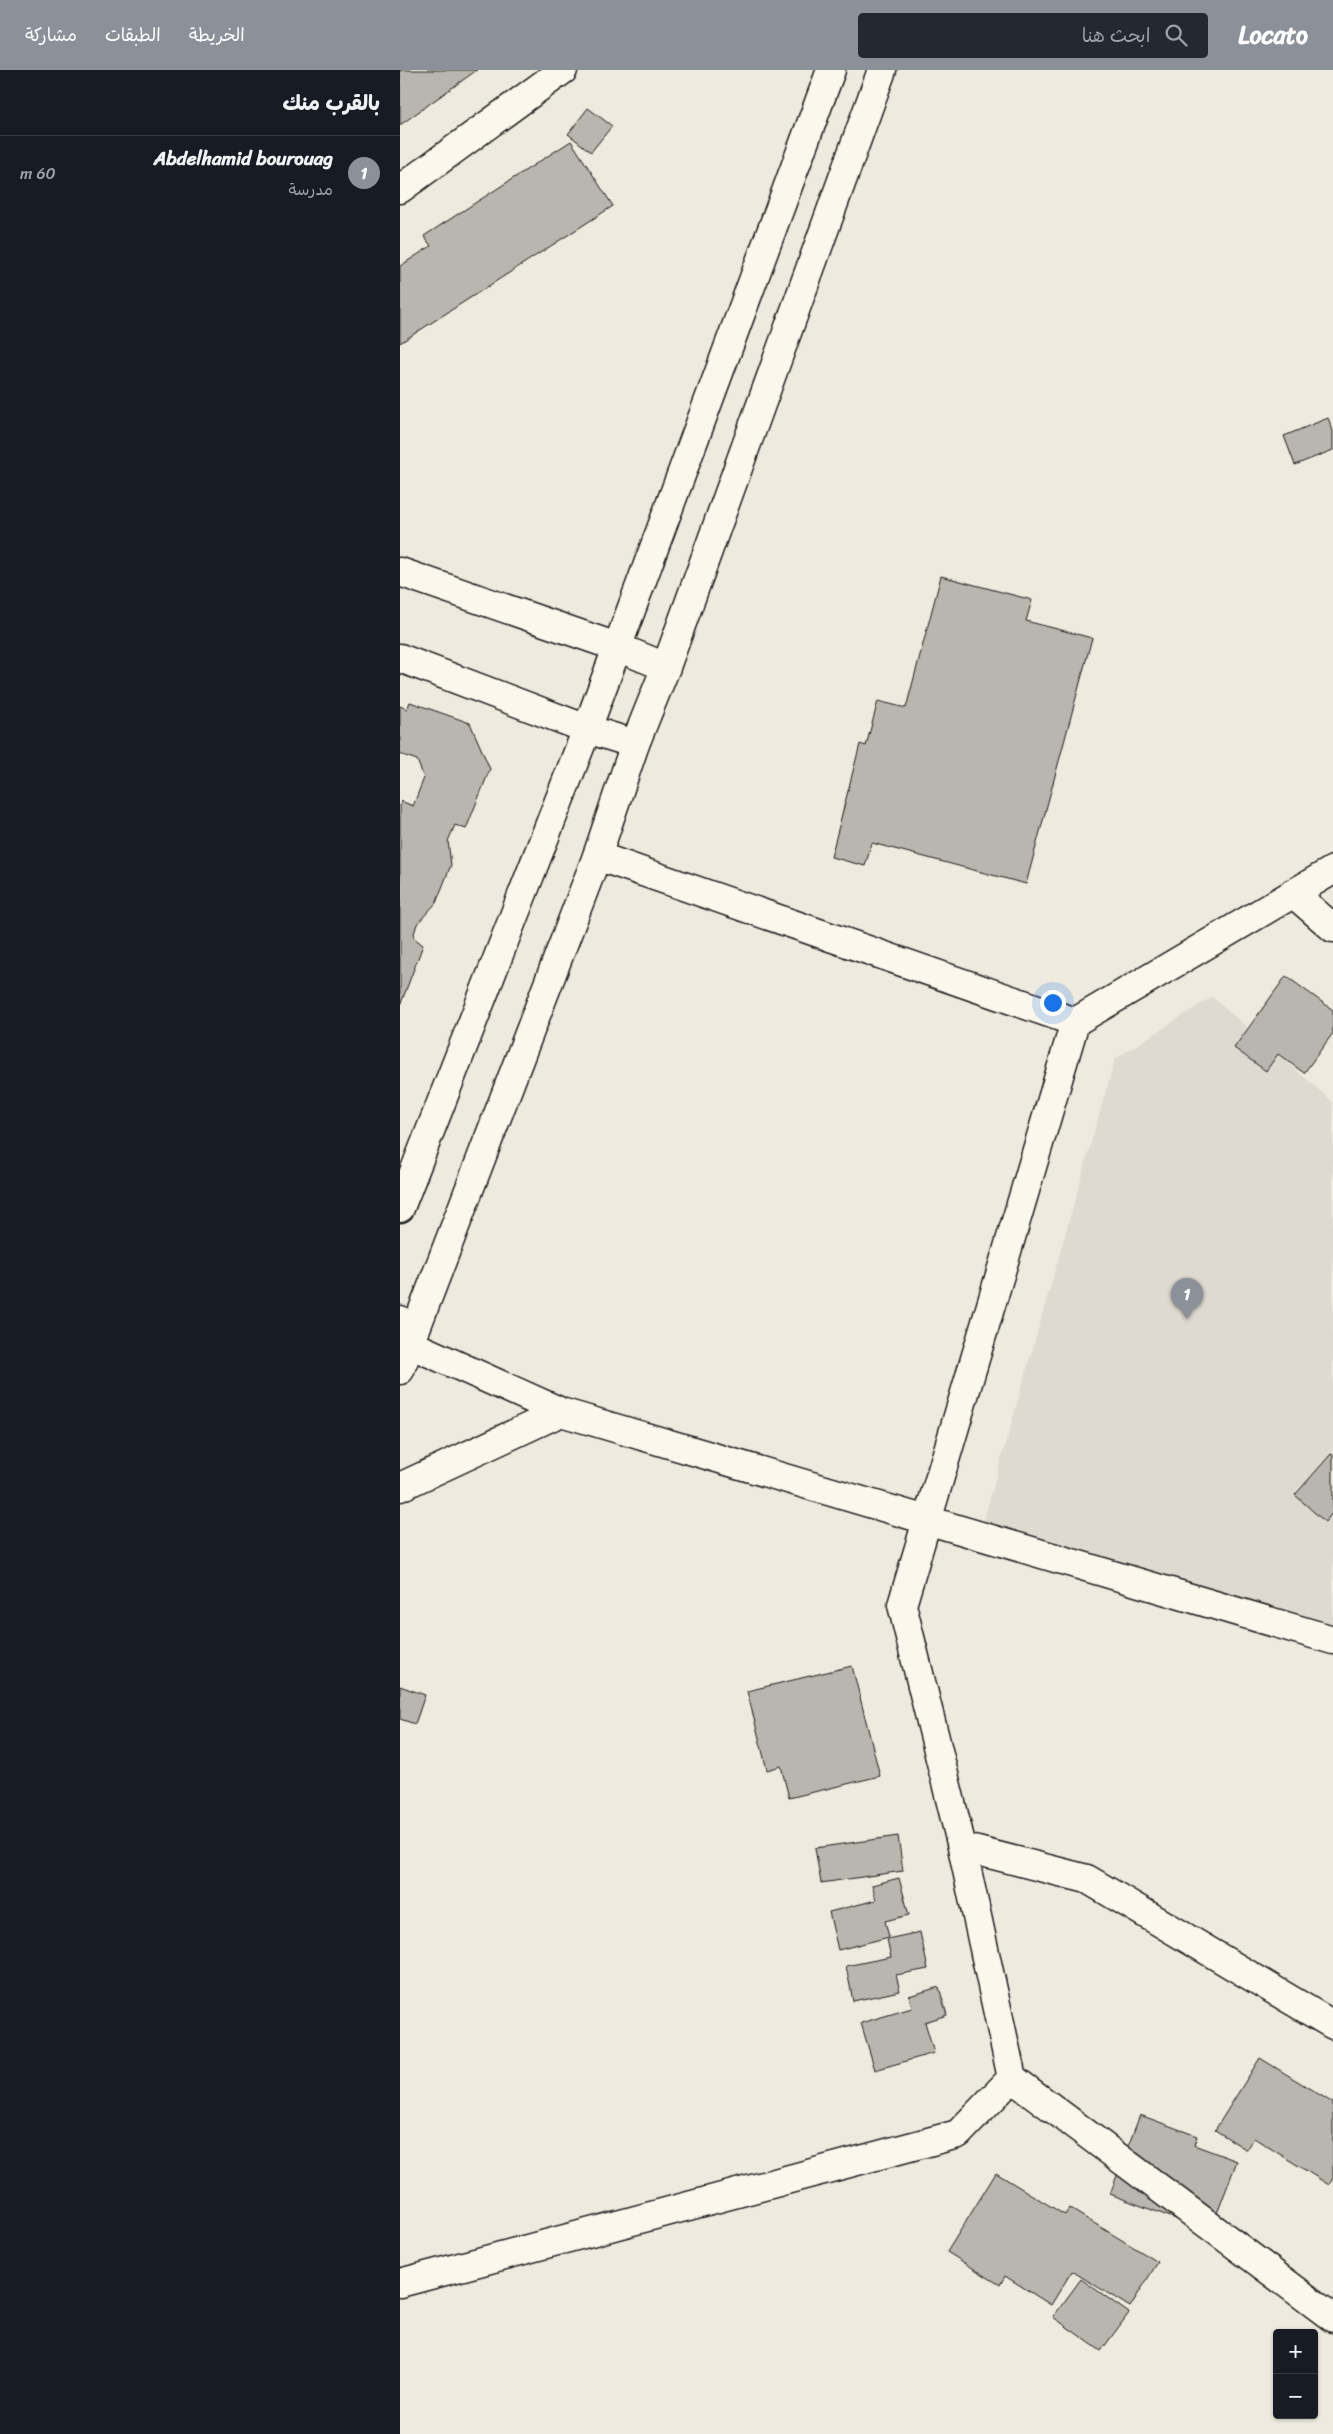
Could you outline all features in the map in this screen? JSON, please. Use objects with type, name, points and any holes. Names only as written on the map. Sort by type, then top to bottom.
[{"type":"street","points":[[400,189],[563,70]]},
{"type":"street","points":[[400,1208],[587,729],[831,70]]},
{"type":"street","points":[[400,1370],[405,1332],[597,856],[635,744],[666,667],[882,70]]},
{"type":"street","points":[[400,572],[617,647],[666,667]]},
{"type":"street","points":[[400,658],[587,729],[635,744]]},
{"type":"street","points":[[597,856],[1075,1022]]},
{"type":"street","points":[[1333,870],[1075,1022],[902,1605],[962,1848],[1012,2078],[1333,2318]]},
{"type":"street","points":[[1293,893],[1333,928]]},
{"type":"street","points":[[405,1332],[561,1412],[1333,1640]]},
{"type":"street","points":[[400,1488],[561,1412]]},
{"type":"street","points":[[962,1848],[1088,1879],[1333,2024]]},
{"type":"street","points":[[400,2283],[958,2134],[1012,2078]]},
{"type":"shaded area","points":[[1212,997],[1333,1102],[1333,1640],[979,1537],[1115,1059]]},
{"type":"building","points":[[400,70],[477,70],[400,125]]},
{"type":"building","points":[[588,108],[612,126],[591,152],[568,134]]},
{"type":"building","points":[[571,141],[613,206],[400,343],[400,266],[431,246],[424,236]]},
{"type":"building","points":[[1328,418],[1333,431],[1333,450],[1295,465],[1284,436]]},
{"type":"building","points":[[941,576],[1032,600],[1026,621],[1092,638],[1026,884],[872,843],[865,866],[831,857],[860,744],[866,746],[878,701],[906,708]]},
{"type":"building","points":[[410,702],[470,723],[490,769],[466,829],[455,825],[448,841],[451,865],[436,903],[417,924],[413,937],[423,945],[400,1006],[400,805],[401,801],[413,806],[424,778],[417,760],[400,754],[400,706],[407,709]]},
{"type":"building","points":[[1286,976],[1333,1010],[1333,1033],[1304,1073],[1278,1054],[1266,1071],[1234,1048]]},
{"type":"building","points":[[1331,1454],[1333,1455],[1333,1512],[1325,1522],[1295,1495]]},
{"type":"building","points":[[852,1666],[880,1776],[789,1798],[781,1766],[767,1770],[747,1691]]},
{"type":"building","points":[[400,1686],[425,1695],[415,1724],[400,1719]]},
{"type":"building","points":[[898,1836],[903,1871],[821,1883],[815,1848]]},
{"type":"building","points":[[899,1878],[909,1915],[885,1921],[889,1937],[838,1950],[829,1912],[876,1900],[872,1885]]},
{"type":"building","points":[[920,1932],[928,1969],[896,1975],[900,1991],[853,2001],[846,1966],[891,1957],[887,1939]]},
{"type":"building","points":[[939,1987],[947,2015],[925,2022],[934,2053],[875,2070],[861,2023],[912,2008],[909,1996]]},
{"type":"building","points":[[1260,2058],[1333,2103],[1333,2178],[1329,2185],[1254,2138],[1247,2150],[1215,2130]]},
{"type":"building","points":[[1140,2115],[1197,2136],[1194,2145],[1237,2161],[1210,2232],[1110,2194]]},
{"type":"building","points":[[996,2173],[1065,2215],[1069,2208],[1158,2262],[1130,2307],[1072,2271],[1051,2305],[1005,2276],[1000,2285],[947,2252]]},
{"type":"building","points":[[1081,2279],[1129,2313],[1101,2351],[1053,2317]]},
{"type":"place","name":"Abdelhamid bourouag","points":[[1187,1319]]}]
